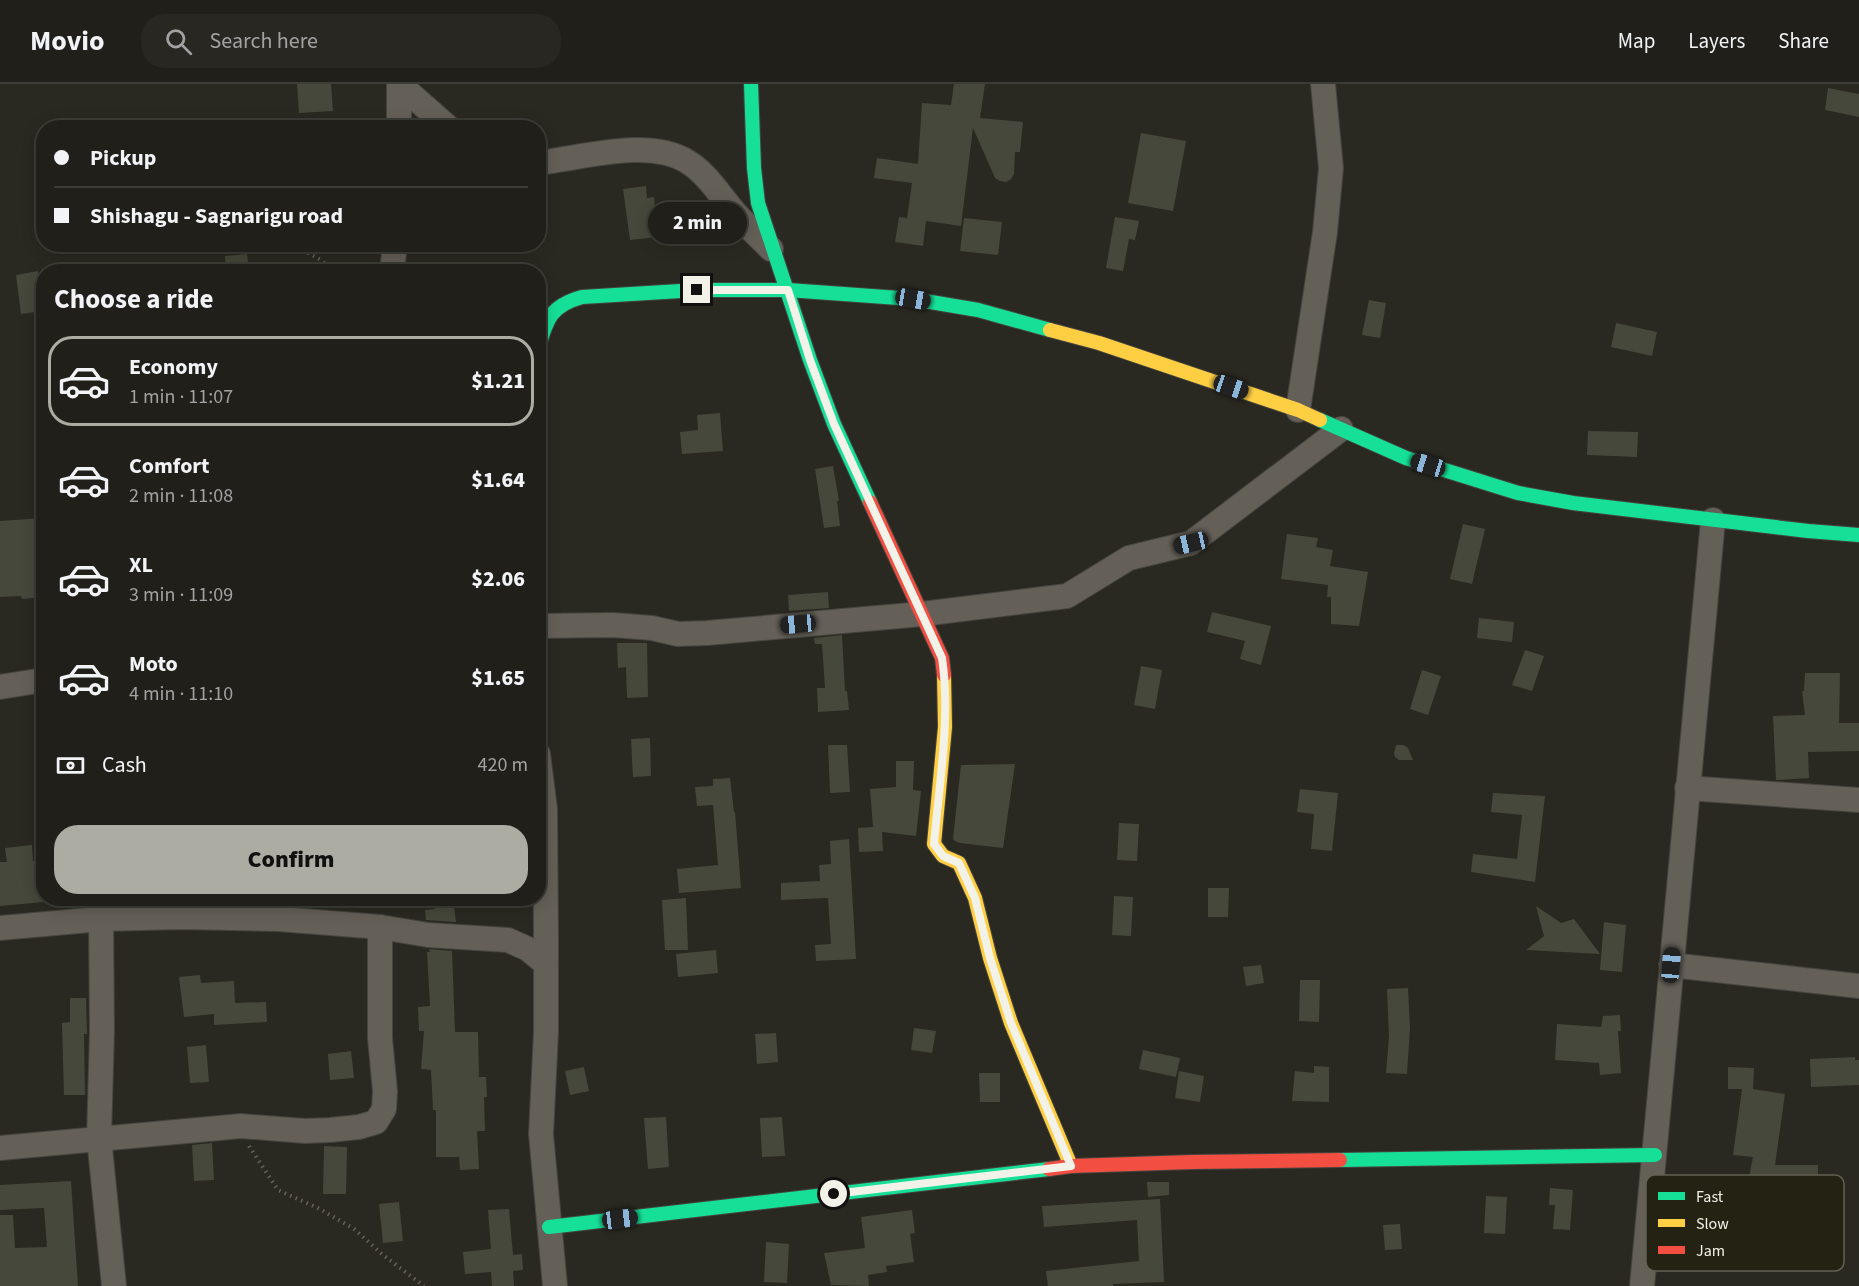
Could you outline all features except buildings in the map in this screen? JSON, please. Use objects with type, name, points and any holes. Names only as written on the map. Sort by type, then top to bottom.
[{"type":"street","points":[[399,84],[399,120]]},
{"type":"street","points":[[399,84],[440,120]]},
{"type":"street","points":[[751,84],[754,168],[758,203],[774,252],[834,424],[942,658],[945,677],[945,716],[934,844],[943,856],[959,863],[975,898],[1001,994],[1071,1166]]},
{"type":"street","points":[[1298,410],[1325,232],[1331,168],[1323,84]]},
{"type":"street","points":[[546,163],[605,152],[653,150],[667,152],[689,163],[705,176],[738,216],[774,252]]},
{"type":"street","points":[[546,320],[555,308],[566,301],[582,297],[639,293],[788,290],[913,299],[978,310],[1099,343],[1298,410],[1406,458],[1518,493],[1573,503],[1859,535]]},
{"type":"street","points":[[546,626],[613,625],[652,628],[678,634],[706,633],[922,614],[1067,596],[1129,558],[1191,543],[1341,429]]},
{"type":"street","points":[[1653,1175],[1713,520]]},
{"type":"street","points":[[0,687],[36,681]]},
{"type":"street","points":[[1687,788],[1859,800]]},
{"type":"street","points":[[545,906],[546,1032],[541,1134],[555,1286]]},
{"type":"street","points":[[0,928],[102,919],[183,917],[278,919],[380,927],[428,935],[508,940],[528,949],[546,964]]},
{"type":"street","points":[[102,919],[99,1138],[114,1286]]},
{"type":"street","points":[[0,1148],[241,1126],[305,1131],[359,1127],[376,1122],[384,1109],[385,1091],[380,1038],[380,927]]},
{"type":"street","points":[[1671,965],[1859,987]]},
{"type":"street","points":[[549,1227],[1071,1166],[1655,1155]]},
{"type":"street","points":[[1642,1286],[1646,1246]]},
{"type":"path","points":[[306,252],[325,264]]},
{"type":"path","points":[[241,1126],[250,1149],[278,1190],[320,1209],[354,1229],[383,1255],[424,1286]]},
{"type":"traffic: fast","points":[[751,84],[754,168],[758,203],[810,360],[834,424],[870,502]]},
{"type":"traffic: fast","points":[[546,324],[556,309],[582,297],[697,290],[788,290],[913,299],[978,310],[1050,330]]},
{"type":"traffic: fast","points":[[1320,420],[1406,458],[1518,493],[1573,503],[1859,535]]},
{"type":"traffic: fast","points":[[1340,1160],[1655,1155]]},
{"type":"traffic: fast","points":[[549,1227],[1049,1169]]},
{"type":"traffic: slow","points":[[1050,330],[1099,343],[1298,410],[1320,420]]},
{"type":"traffic: slow","points":[[944,675],[945,727],[934,844],[943,856],[959,863],[975,898],[990,958],[1011,1023],[1071,1166]]},
{"type":"traffic: jam","points":[[870,502],[942,658],[944,675]]},
{"type":"traffic: jam","points":[[1049,1169],[1071,1166],[1192,1162],[1340,1160]]},
{"type":"route","points":[[697,290],[788,290],[810,360],[834,424],[942,658],[945,677],[945,716],[934,844],[943,856],[959,863],[975,898],[990,958],[1011,1023],[1071,1166],[834,1194]]}]
